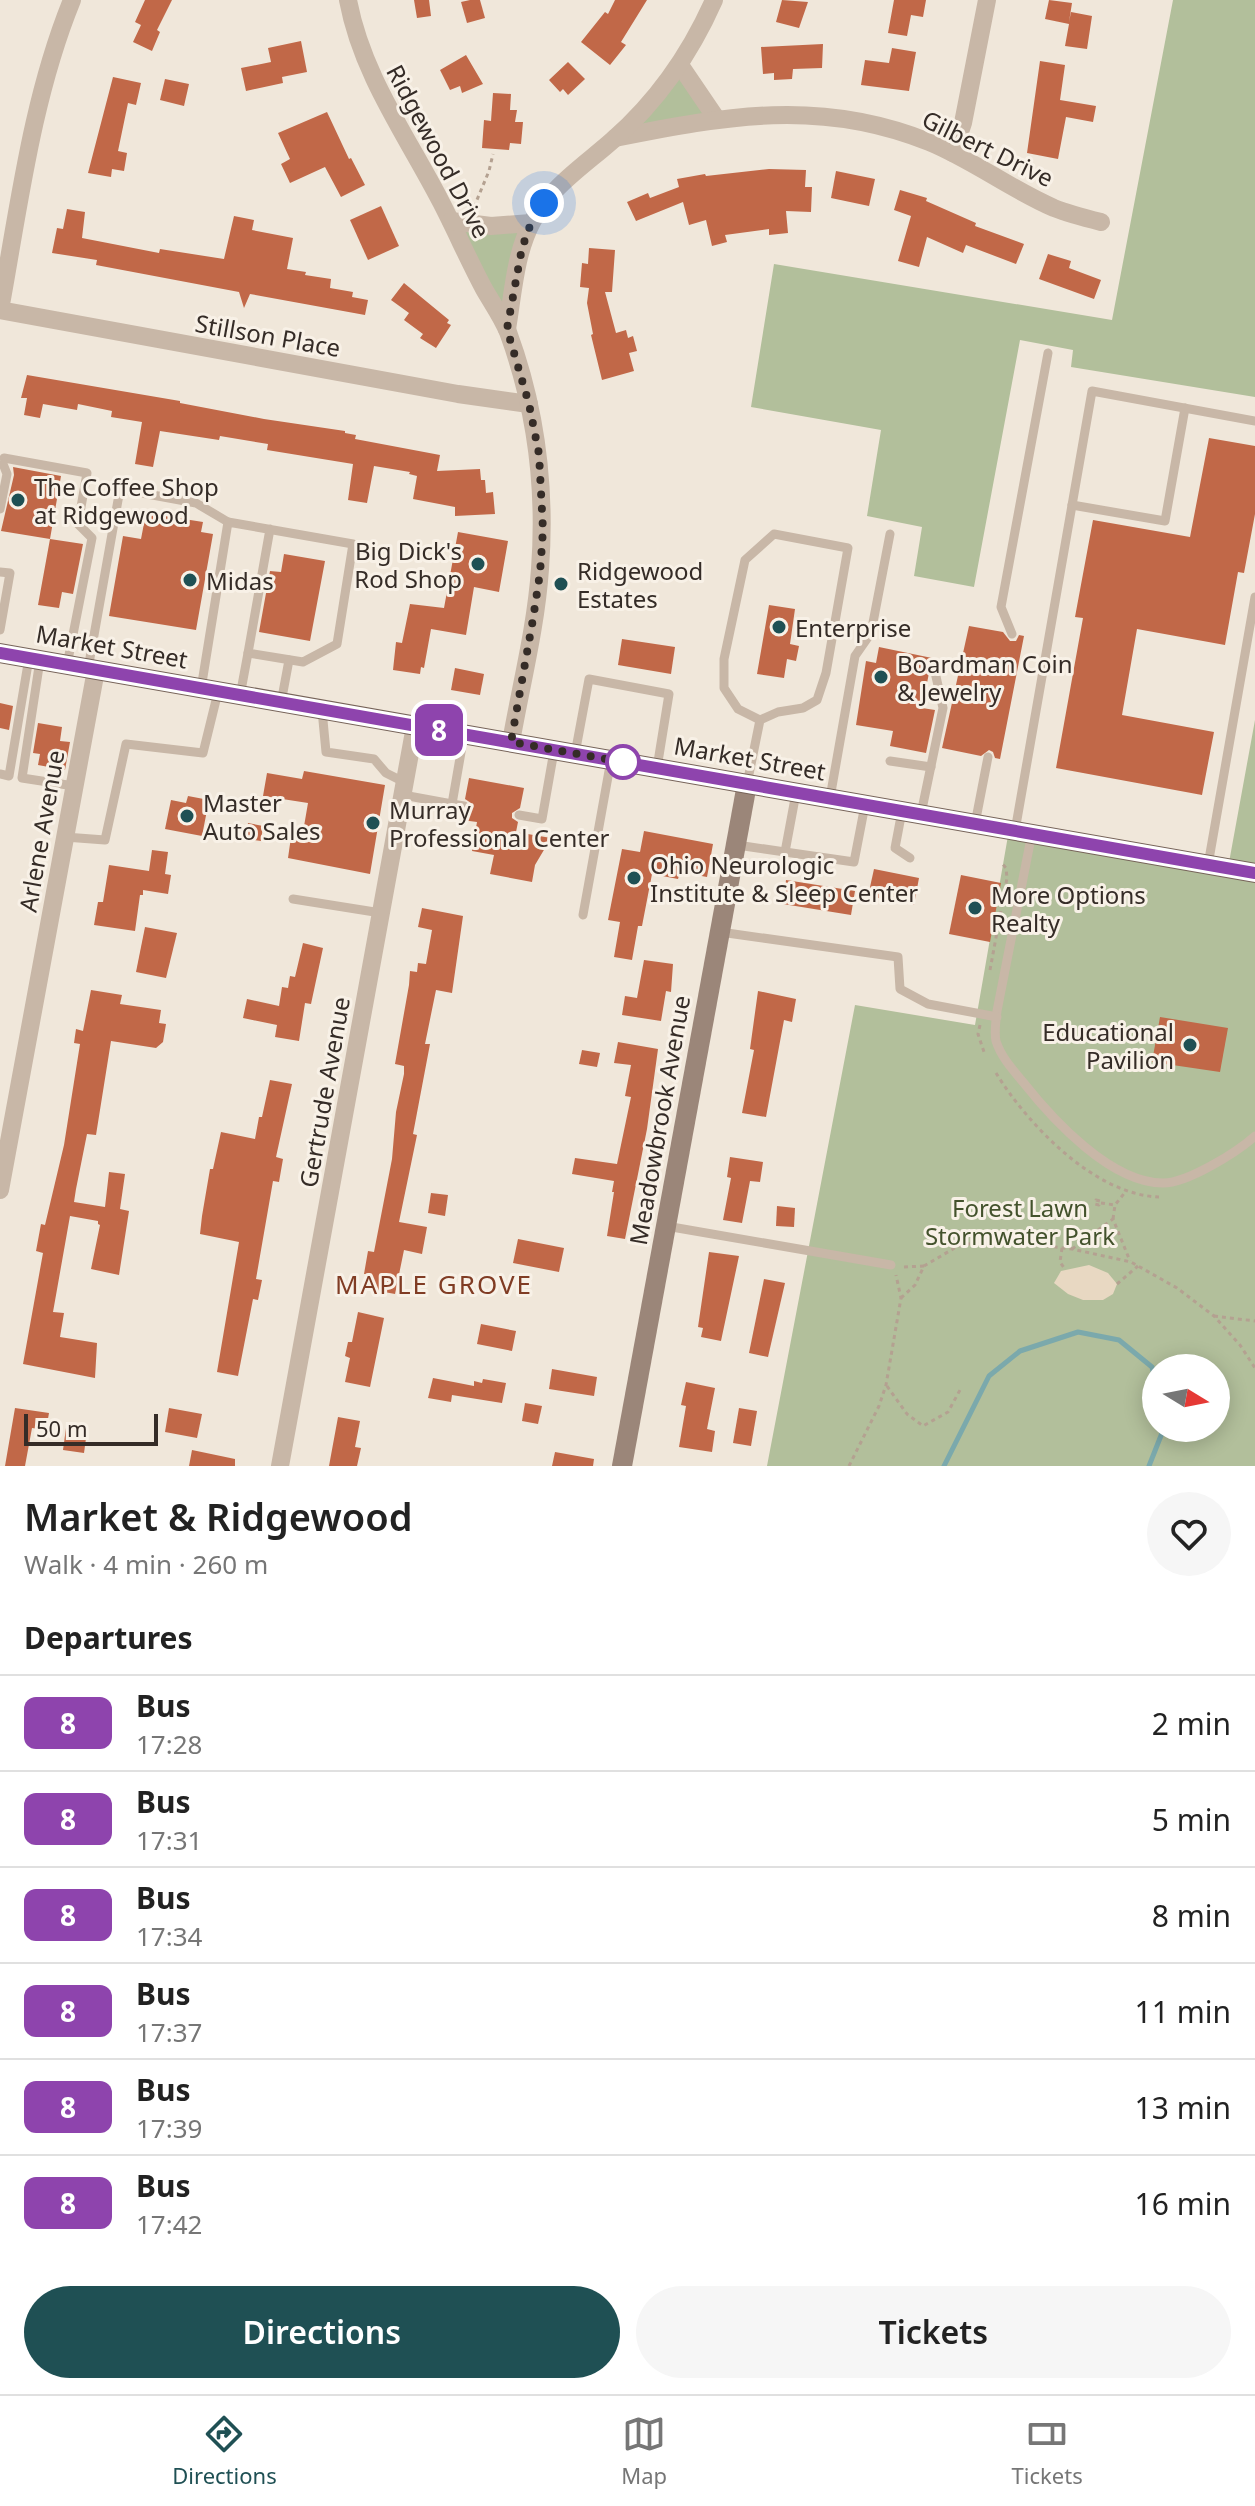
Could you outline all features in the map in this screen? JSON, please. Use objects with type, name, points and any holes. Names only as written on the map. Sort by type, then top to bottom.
[{"type":"main road","name":"Market Street","points":[[0,653],[1255,873]]},
{"type":"street","points":[[0,310],[35,122],[49,63],[72,0]]},
{"type":"street","name":"Ridgewood Drive","points":[[348,0],[358,39],[381,96],[507,329],[529,404],[540,469],[543,530],[536,604],[511,742]]},
{"type":"street","points":[[507,329],[519,259],[531,223],[546,200],[574,171],[615,138],[680,65],[714,0]]},
{"type":"street","points":[[953,153],[963,123],[987,0]]},
{"type":"street","points":[[680,65],[716,118]]},
{"type":"street","name":"Gilbert Drive","points":[[615,138],[716,118],[780,114],[840,119],[902,132],[953,153],[1052,207],[1101,222]]},
{"type":"street","points":[[451,221],[491,226],[531,223]]},
{"type":"street","name":"Stillson Place","points":[[0,310],[458,394],[529,404]]},
{"type":"street","name":"Arlene Avenue","points":[[0,1190],[65,837],[92,669]]},
{"type":"street","name":"Gertrude Avenue","points":[[280,1466],[415,726]]},
{"type":"street","name":"Meadowbrook Avenue","points":[[622,1466],[747,784]]},
{"type":"lane","points":[[1012,634],[1001,607],[1048,353]]},
{"type":"lane","points":[[1255,421],[1092,391],[1072,505],[995,1039],[1006,1061],[1050,1115],[1102,1159],[1135,1178],[1164,1183],[1184,1179],[1255,1136]]},
{"type":"lane","points":[[1072,505],[1165,521],[1185,408]]},
{"type":"lane","points":[[0,480],[2,459]]},
{"type":"lane","points":[[0,509],[7,474],[2,459]]},
{"type":"lane","points":[[2,459],[87,473],[78,524],[92,538],[67,665]]},
{"type":"lane","points":[[92,669],[120,489],[196,503],[228,522],[353,544],[337,644],[303,662],[248,653]]},
{"type":"lane","points":[[65,837],[105,840],[126,744],[203,753],[228,522]]},
{"type":"lane","points":[[240,696],[270,529]]},
{"type":"lane","points":[[774,534],[848,548],[826,673],[817,700],[803,708],[778,712],[760,720],[738,709],[724,688],[724,659],[745,560],[774,534]]},
{"type":"lane","points":[[830,798],[855,656],[871,633],[890,534]]},
{"type":"lane","points":[[0,572],[10,573],[0,630]]},
{"type":"lane","points":[[1208,865],[1255,597]]},
{"type":"lane","points":[[0,774],[9,776],[34,659]]},
{"type":"lane","points":[[34,659],[22,778],[74,786]]},
{"type":"lane","points":[[281,703],[289,660]]},
{"type":"lane","points":[[910,858],[895,848],[931,767],[943,708],[935,672]]},
{"type":"lane","points":[[519,815],[542,819],[589,679],[669,694],[657,768]]},
{"type":"lane","points":[[322,710],[326,752],[374,759],[404,789],[464,806]]},
{"type":"lane","points":[[747,784],[760,720]]},
{"type":"lane","points":[[452,804],[464,735]]},
{"type":"lane","points":[[975,824],[988,757]]},
{"type":"lane","points":[[583,915],[611,760]]},
{"type":"lane","points":[[890,761],[931,767]]},
{"type":"lane","points":[[785,852],[796,793]]},
{"type":"lane","points":[[736,845],[854,862],[865,805]]},
{"type":"lane","points":[[293,899],[381,913]]},
{"type":"lane","points":[[720,932],[898,957],[900,989],[928,1004],[997,1017]]},
{"type":"lane","points":[[666,1226],[891,1265]]},
{"type":"path","points":[[475,203],[493,154]]},
{"type":"path","points":[[990,969],[1007,878],[1006,868],[1001,862]]},
{"type":"path","points":[[981,1014],[978,1034],[985,1054]]},
{"type":"path","points":[[990,1063],[1003,1084],[1058,1146],[1102,1180],[1126,1192],[1164,1198]]},
{"type":"path","points":[[1131,1262],[1113,1219],[1115,1205],[1135,1178]]},
{"type":"path","points":[[1101,1203],[1115,1205]]},
{"type":"path","points":[[1072,1249],[1113,1219]]},
{"type":"path","points":[[849,1466],[886,1385],[901,1298],[915,1285],[924,1266],[958,1246],[984,1241],[1027,1242],[1139,1265],[1214,1316],[1240,1345],[1255,1368]]},
{"type":"path","points":[[1062,1248],[1060,1262],[1065,1269]]},
{"type":"path","points":[[1117,1284],[1139,1265]]},
{"type":"path","points":[[1214,1316],[1255,1321]]},
{"type":"path","points":[[886,1385],[907,1414],[923,1426],[948,1412],[960,1390]]},
{"type":"green space","points":[[1173,0],[1255,0],[1255,397],[1071,367],[1073,350],[1020,340],[974,587],[914,576],[922,527],[867,516],[881,430],[751,407],[774,264],[1112,320]]},
{"type":"green space","points":[[680,65],[716,118],[615,138]]},
{"type":"green space","points":[[451,221],[531,223],[507,329]]},
{"type":"green space","name":"Forest Lawn Stormwater Park","points":[[1255,720],[1255,1466],[767,1466],[855,1005],[975,1025],[1009,830],[1228,868]]},
{"type":"shaded area","points":[[1089,1265],[1108,1273],[1117,1284],[1113,1294],[1103,1300],[1083,1300],[1068,1294],[1054,1283],[1061,1271]]},
{"type":"building","points":[[145,0],[172,0],[157,30],[160,32],[152,51],[133,42],[141,25],[135,22]]},
{"type":"building","points":[[414,0],[429,0],[431,16],[417,18]]},
{"type":"building","points":[[480,0],[485,18],[467,23],[461,2]]},
{"type":"building","points":[[615,0],[647,0],[621,42],[626,45],[610,65],[581,42],[605,12],[608,14]]},
{"type":"building","points":[[782,0],[808,2],[799,28],[776,22]]},
{"type":"building","points":[[894,0],[926,0],[923,17],[911,15],[907,36],[888,33]]},
{"type":"building","points":[[1049,0],[1072,3],[1069,22],[1071,12],[1092,16],[1087,49],[1065,46],[1069,24],[1045,19]]},
{"type":"building","points":[[301,41],[307,72],[282,77],[283,83],[246,91],[241,68],[271,62],[268,48]]},
{"type":"building","points":[[823,44],[822,68],[793,69],[792,79],[774,80],[774,73],[763,74],[761,47]]},
{"type":"building","points":[[892,48],[916,52],[909,91],[861,85],[865,60],[889,63]]},
{"type":"building","points":[[466,55],[483,84],[462,93],[460,86],[450,90],[440,70]]},
{"type":"building","points":[[1040,61],[1065,65],[1060,100],[1096,106],[1093,122],[1066,117],[1058,159],[1027,153]]},
{"type":"building","points":[[568,62],[585,79],[568,95],[563,89],[560,92],[549,80]]},
{"type":"building","points":[[113,77],[141,83],[136,105],[128,103],[118,151],[127,153],[124,171],[112,169],[111,177],[88,173]]},
{"type":"building","points":[[165,79],[189,84],[184,106],[160,100]]},
{"type":"building","points":[[493,93],[511,94],[510,110],[517,110],[515,122],[523,122],[521,144],[510,143],[509,150],[482,148],[484,120],[491,121]]},
{"type":"building","points":[[327,112],[365,185],[341,197],[325,167],[290,183],[281,164],[290,159],[278,133]]},
{"type":"building","points":[[769,169],[806,170],[805,187],[812,187],[811,212],[786,211],[788,233],[769,235],[769,229],[725,235],[727,242],[712,246],[706,220],[689,225],[683,202],[636,221],[627,202],[648,193],[650,198],[679,187],[677,179]]},
{"type":"building","points":[[836,171],[875,179],[869,206],[831,198]]},
{"type":"building","points":[[900,190],[927,198],[926,201],[976,223],[975,226],[1024,244],[1016,264],[966,245],[963,253],[927,237],[919,267],[898,261],[911,216],[894,210]]},
{"type":"building","points":[[381,206],[399,246],[368,260],[350,220]]},
{"type":"building","points":[[67,209],[85,212],[82,238],[159,253],[160,249],[224,259],[234,216],[254,220],[252,230],[293,238],[287,269],[331,279],[330,288],[353,292],[352,297],[368,300],[365,315],[250,294],[244,308],[239,292],[96,265],[97,260],[52,253],[57,228],[63,229]]},
{"type":"building","points":[[589,248],[615,250],[612,292],[605,292],[616,333],[626,330],[628,338],[633,336],[637,351],[629,353],[634,371],[602,380],[591,335],[587,303],[589,288],[580,287],[582,263],[588,264]]},
{"type":"building","points":[[1048,254],[1071,261],[1069,268],[1101,280],[1094,299],[1039,279]]},
{"type":"building","points":[[404,283],[449,320],[447,323],[451,325],[436,348],[420,338],[423,334],[404,320],[409,313],[391,300]]},
{"type":"building","points":[[27,375],[345,431],[356,435],[355,439],[440,455],[437,471],[480,469],[486,493],[493,492],[495,514],[455,516],[455,507],[413,499],[417,476],[374,466],[367,503],[348,500],[353,464],[267,450],[268,444],[220,436],[219,440],[160,431],[153,467],[135,464],[142,422],[111,417],[112,411],[78,404],[77,410],[43,404],[40,418],[24,415],[27,398],[21,398]]},
{"type":"building","points":[[1209,438],[1255,446],[1255,514],[1244,573],[1238,572],[1225,645],[1137,629],[1122,715],[1214,732],[1202,795],[1056,768],[1083,618],[1075,617],[1093,520],[1190,537]]},
{"type":"building","points":[[13,467],[61,476],[50,539],[1,531],[14,475]]},
{"type":"building","points":[[146,513],[203,522],[201,532],[213,534],[196,630],[109,616],[123,536],[141,539]]},
{"type":"building","name":"Big Dick's Rod Shop","points":[[458,532],[508,541],[499,592],[474,587],[466,635],[431,629],[424,668],[421,667],[420,674],[393,670],[396,642],[402,643],[410,604],[444,608]]},
{"type":"building","points":[[50,539],[83,544],[73,594],[62,592],[59,608],[38,605]]},
{"type":"building","points":[[284,554],[325,561],[310,641],[259,632],[270,571],[281,572]]},
{"type":"building","name":"Enterprise","points":[[769,605],[795,609],[790,644],[799,646],[796,661],[787,659],[784,678],[757,674]]},
{"type":"building","points":[[969,626],[1003,632],[1010,641],[1016,641],[1019,635],[1024,636],[1000,759],[989,750],[981,756],[942,748]]},
{"type":"building","points":[[622,639],[675,647],[671,674],[618,665]]},
{"type":"building","points":[[879,647],[932,658],[922,708],[935,710],[926,753],[890,746],[893,731],[856,725],[866,661],[876,663]]},
{"type":"building","points":[[455,668],[484,674],[480,695],[451,690]]},
{"type":"building","points":[[0,703],[13,706],[9,730],[0,728]]},
{"type":"building","points":[[38,723],[62,727],[60,741],[70,742],[65,770],[38,765],[40,754],[33,753]]},
{"type":"building","name":"Murray Professional Center","points":[[304,771],[385,785],[370,874],[288,858],[292,830],[303,832],[308,803],[263,796],[267,773],[302,779]]},
{"type":"building","points":[[469,778],[524,788],[520,808],[512,813],[512,818],[518,822],[516,832],[551,838],[535,865],[532,882],[490,874],[494,855],[472,851],[477,822],[462,820],[463,813],[471,808],[471,803],[465,799]]},
{"type":"building","name":"Master Auto Sales","points":[[188,796],[209,800],[202,836],[165,829],[171,800],[186,803]]},
{"type":"building","points":[[248,823],[263,826],[261,841],[246,839]]},
{"type":"building","name":"Ohio Neurologic Institute & Sleep Center","points":[[644,831],[713,844],[707,877],[680,872],[678,879],[652,874],[632,960],[614,957],[620,922],[608,920],[622,849],[640,852]]},
{"type":"building","points":[[152,850],[168,852],[165,874],[171,875],[168,894],[143,890],[135,931],[94,925],[98,902],[103,902],[109,865],[149,871]]},
{"type":"building","points":[[874,869],[919,878],[914,905],[868,896]]},
{"type":"building","name":"More Options Realty","points":[[961,875],[1001,883],[990,942],[949,934]]},
{"type":"building","points":[[786,880],[855,891],[851,915],[783,904]]},
{"type":"building","points":[[422,908],[463,916],[452,993],[436,990],[425,1044],[430,1044],[413,1134],[417,1135],[399,1222],[427,1227],[422,1254],[404,1250],[395,1294],[363,1288],[368,1251],[374,1252],[392,1159],[396,1112],[404,1074],[404,1066],[395,1064],[410,971],[417,972],[418,963],[426,964],[432,930],[418,927]]},
{"type":"building","points":[[145,927],[177,933],[166,978],[136,972]]},
{"type":"building","points":[[303,943],[323,948],[311,1004],[305,1003],[299,1041],[275,1037],[277,1025],[243,1018],[247,999],[279,1006],[282,987],[288,988],[290,976],[295,977]]},
{"type":"building","points":[[644,960],[673,964],[671,992],[666,991],[661,1021],[622,1015],[625,996],[637,998]]},
{"type":"building","points":[[91,990],[122,995],[120,1004],[161,1010],[159,1023],[166,1024],[163,1042],[156,1048],[111,1041],[96,1135],[87,1134],[76,1189],[74,1202],[105,1207],[109,1172],[125,1174],[120,1209],[129,1211],[119,1275],[91,1269],[100,1225],[98,1221],[70,1216],[53,1312],[64,1313],[60,1337],[97,1343],[95,1378],[23,1364],[43,1253],[36,1251],[64,1145],[80,1044],[74,1043],[76,1029],[83,1031]]},
{"type":"building","points":[[758,991],[796,999],[792,1022],[784,1020],[766,1117],[742,1113],[754,1050],[750,1049]]},
{"type":"building","name":"Educational Pavilion","points":[[1160,1017],[1228,1028],[1220,1072],[1152,1062]]},
{"type":"building","points":[[618,1042],[658,1049],[647,1129],[625,1239],[607,1236],[614,1181],[572,1174],[575,1158],[617,1164],[631,1097],[625,1096],[631,1065],[614,1063]]},
{"type":"building","points":[[582,1050],[600,1053],[597,1067],[579,1064]]},
{"type":"building","points":[[270,1080],[292,1084],[276,1157],[283,1159],[279,1182],[273,1181],[256,1279],[262,1280],[258,1300],[253,1299],[238,1376],[217,1372],[239,1242],[200,1234],[210,1169],[213,1169],[221,1132],[255,1139]]},
{"type":"building","points":[[730,1157],[763,1162],[760,1182],[750,1181],[742,1223],[723,1220],[731,1178],[727,1177]]},
{"type":"building","points":[[431,1193],[448,1195],[445,1216],[428,1213]]},
{"type":"building","points":[[777,1206],[795,1208],[794,1227],[776,1226]]},
{"type":"building","points":[[518,1239],[564,1248],[559,1272],[513,1263]]},
{"type":"building","points":[[709,1252],[739,1256],[721,1341],[701,1337],[703,1328],[698,1327]]},
{"type":"building","points":[[764,1279],[785,1283],[768,1357],[749,1353]]},
{"type":"building","points":[[358,1312],[384,1318],[370,1387],[345,1382],[350,1358],[345,1356],[348,1342],[352,1342]]},
{"type":"building","points":[[481,1324],[516,1331],[512,1351],[477,1344]]},
{"type":"building","points":[[552,1369],[597,1377],[594,1396],[549,1389]]},
{"type":"building","points":[[433,1378],[474,1386],[474,1381],[482,1383],[483,1379],[506,1383],[502,1403],[452,1395],[451,1402],[428,1398]]},
{"type":"building","points":[[686,1382],[715,1388],[707,1429],[715,1431],[712,1452],[679,1447],[686,1406],[681,1405]]},
{"type":"building","points":[[525,1403],[542,1406],[538,1424],[522,1421]]},
{"type":"building","points":[[15,1408],[49,1413],[46,1430],[32,1428],[25,1466],[5,1466]]},
{"type":"building","points":[[169,1408],[202,1414],[197,1438],[165,1432]]},
{"type":"building","points":[[739,1408],[757,1411],[751,1446],[733,1443]]},
{"type":"building","points":[[338,1417],[360,1421],[355,1447],[361,1448],[357,1466],[329,1466]]},
{"type":"building","points":[[66,1428],[87,1431],[84,1453],[63,1450]]},
{"type":"building","points":[[192,1450],[235,1459],[235,1466],[189,1466]]},
{"type":"building","points":[[555,1452],[594,1459],[593,1466],[552,1466]]},
{"type":"waterway","points":[[944,1466],[989,1376],[1020,1351],[1078,1332],[1119,1340],[1142,1359]]},
{"type":"waterway","points":[[1149,1466],[1158,1442]]},
{"type":"bus line","name":"8","points":[[0,653],[1255,873]]},
{"type":"place","name":"The Coffee Shop at Ridgewood","points":[[18,500]]},
{"type":"place","name":"Big Dick's Rod Shop","points":[[478,564]]},
{"type":"place","name":"Midas","points":[[190,580]]},
{"type":"place","name":"Ridgewood Estates","points":[[561,584]]},
{"type":"place","name":"Enterprise","points":[[779,627]]},
{"type":"place","name":"Boardman Coin & Jewelry","points":[[881,677]]},
{"type":"place","name":"Master Auto Sales","points":[[187,816]]},
{"type":"place","name":"Murray Professional Center","points":[[373,823]]},
{"type":"place","name":"Ohio Neurologic Institute & Sleep Center","points":[[634,878]]},
{"type":"place","name":"More Options Realty","points":[[975,908]]},
{"type":"place","name":"Educational Pavilion","points":[[1190,1045]]},
{"type":"district","name":"MAPLE GROVE","points":[[434,1284]]},
{"type":"route","points":[[544,203],[531,223],[522,248],[507,329],[529,404],[539,454],[543,530],[540,573],[511,742],[634,764],[623,762]]}]
